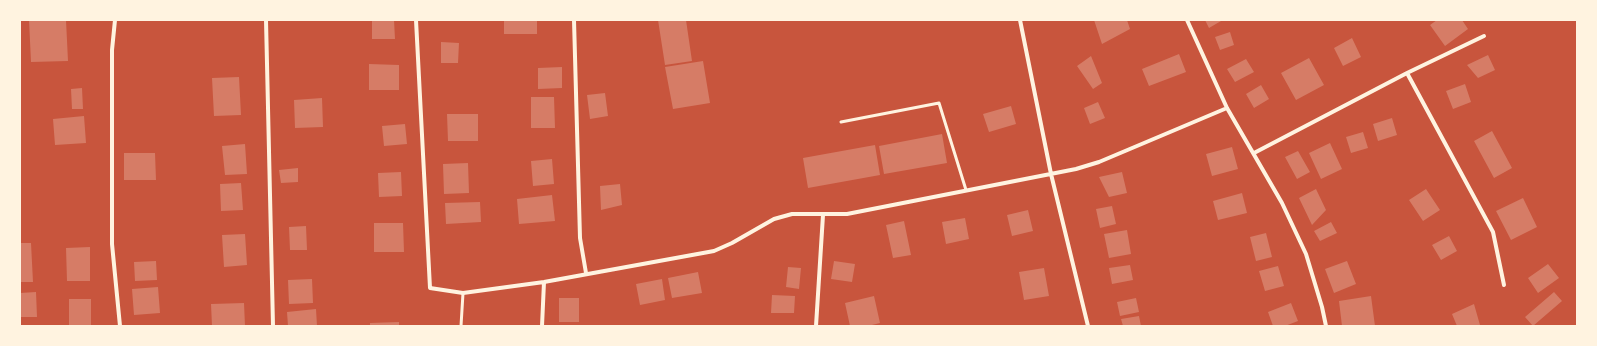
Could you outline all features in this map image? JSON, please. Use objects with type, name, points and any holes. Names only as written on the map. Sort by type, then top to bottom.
[{"type":"street","points":[[115,20],[112,50],[112,244],[120,326]]},
{"type":"street","points":[[266,20],[273,326]]},
{"type":"street","points":[[416,20],[430,288],[463,293],[544,282],[586,273],[714,251],[732,243],[774,219],[792,214],[847,214],[1076,169],[1099,162],[1227,108]]},
{"type":"street","points":[[574,20],[580,238],[586,273]]},
{"type":"street","points":[[1020,20],[1051,174],[1088,326]]},
{"type":"street","points":[[1187,20],[1227,108],[1282,203],[1306,254],[1322,306],[1326,326]]},
{"type":"street","points":[[1254,153],[1407,73],[1484,36]]},
{"type":"street","points":[[1407,73],[1494,232],[1504,285]]},
{"type":"street","points":[[816,326],[823,215]]},
{"type":"street","points":[[542,326],[544,282]]},
{"type":"lane","points":[[841,122],[940,103],[966,190]]},
{"type":"lane","points":[[461,326],[463,293]]},
{"type":"building","points":[[29,20],[66,20],[68,61],[31,62]]},
{"type":"building","points":[[372,20],[394,20],[395,39],[372,39]]},
{"type":"building","points":[[504,20],[537,20],[537,34],[504,34]]},
{"type":"building","points":[[658,20],[686,20],[692,61],[665,65]]},
{"type":"building","points":[[1094,20],[1127,20],[1130,29],[1102,44]]},
{"type":"building","points":[[1205,20],[1221,20],[1221,21],[1209,28]]},
{"type":"building","points":[[1437,20],[1462,20],[1468,29],[1445,46],[1430,25]]},
{"type":"building","points":[[1230,32],[1234,45],[1220,50],[1215,37]]},
{"type":"building","points":[[1352,38],[1361,57],[1343,66],[1334,48]]},
{"type":"building","points":[[441,42],[459,43],[458,63],[441,63]]},
{"type":"building","points":[[1179,54],[1186,72],[1149,86],[1142,69]]},
{"type":"building","points":[[1488,55],[1495,70],[1478,78],[1467,65]]},
{"type":"building","points":[[1091,56],[1102,83],[1093,89],[1077,66]]},
{"type":"building","points":[[1309,58],[1324,85],[1296,100],[1281,73]]},
{"type":"building","points":[[1246,59],[1254,72],[1235,82],[1227,69]]},
{"type":"building","points":[[703,61],[710,103],[673,109],[665,67]]},
{"type":"building","points":[[369,64],[399,65],[399,90],[369,90]]},
{"type":"building","points":[[562,67],[562,88],[538,89],[538,68]]},
{"type":"building","points":[[239,77],[241,115],[214,116],[212,78]]},
{"type":"building","points":[[1465,84],[1471,102],[1453,109],[1446,91]]},
{"type":"building","points":[[1261,85],[1269,99],[1254,108],[1246,94]]},
{"type":"building","points":[[82,88],[83,109],[72,109],[71,89]]},
{"type":"building","points":[[605,93],[608,116],[590,119],[587,95]]},
{"type":"building","points":[[531,97],[554,97],[555,128],[531,128]]},
{"type":"building","points":[[322,98],[323,127],[295,128],[294,100]]},
{"type":"building","points":[[1098,102],[1105,118],[1090,124],[1084,108]]},
{"type":"building","points":[[1011,106],[1016,124],[989,132],[983,114]]},
{"type":"building","points":[[447,114],[478,114],[478,141],[448,141]]},
{"type":"building","points":[[84,116],[86,143],[55,145],[53,119]]},
{"type":"building","points":[[1392,118],[1397,135],[1378,141],[1373,124]]},
{"type":"building","points":[[405,124],[407,144],[384,146],[382,126]]},
{"type":"building","points":[[1492,131],[1512,168],[1494,178],[1474,141]]},
{"type":"building","points":[[1363,132],[1368,148],[1351,153],[1346,137]]},
{"type":"building","points":[[942,134],[947,163],[884,174],[879,146]]},
{"type":"building","points":[[1330,143],[1342,169],[1321,179],[1309,153]]},
{"type":"building","points":[[245,144],[247,174],[225,175],[222,146]]},
{"type":"building","points":[[875,145],[880,175],[808,188],[803,158]]},
{"type":"building","points":[[1232,147],[1238,169],[1212,176],[1206,154]]},
{"type":"building","points":[[1298,151],[1310,172],[1297,179],[1285,157]]},
{"type":"building","points":[[124,153],[155,153],[156,180],[124,180]]},
{"type":"building","points":[[552,159],[554,184],[533,186],[531,161]]},
{"type":"building","points":[[468,163],[469,193],[444,194],[443,164]]},
{"type":"building","points":[[298,168],[298,182],[281,183],[279,170]]},
{"type":"building","points":[[401,172],[402,196],[379,197],[378,173]]},
{"type":"building","points":[[1122,172],[1127,193],[1109,197],[1099,177]]},
{"type":"building","points":[[241,183],[243,210],[221,211],[220,184]]},
{"type":"building","points":[[620,184],[622,205],[601,210],[600,186]]},
{"type":"building","points":[[1316,189],[1326,210],[1312,225],[1299,198]]},
{"type":"building","points":[[1426,189],[1440,210],[1423,221],[1409,200]]},
{"type":"building","points":[[1242,193],[1247,213],[1218,220],[1213,201]]},
{"type":"building","points":[[552,195],[555,221],[519,224],[517,199]]},
{"type":"building","points":[[1523,198],[1537,227],[1511,240],[1496,211]]},
{"type":"building","points":[[480,202],[481,222],[446,224],[445,203]]},
{"type":"building","points":[[1112,206],[1116,224],[1100,228],[1096,209]]},
{"type":"building","points":[[1028,210],[1033,231],[1012,236],[1007,215]]},
{"type":"building","points":[[965,218],[969,239],[946,244],[942,222]]},
{"type":"building","points":[[904,221],[911,255],[893,258],[886,225]]},
{"type":"building","points":[[1331,222],[1337,233],[1320,241],[1314,231]]},
{"type":"building","points":[[374,223],[403,223],[404,252],[374,252]]},
{"type":"building","points":[[306,226],[307,250],[290,250],[289,227]]},
{"type":"building","points":[[1127,230],[1131,254],[1109,258],[1104,234]]},
{"type":"building","points":[[1266,233],[1272,257],[1256,261],[1250,237]]},
{"type":"building","points":[[245,234],[247,265],[224,267],[222,235]]},
{"type":"building","points":[[1449,236],[1457,251],[1441,260],[1432,245]]},
{"type":"building","points":[[20,243],[31,243],[33,282],[20,282]]},
{"type":"building","points":[[90,247],[90,281],[67,281],[66,248]]},
{"type":"building","points":[[156,261],[157,280],[135,281],[134,262]]},
{"type":"building","points":[[834,261],[855,264],[852,282],[831,279]]},
{"type":"building","points":[[1347,261],[1356,284],[1334,293],[1325,269]]},
{"type":"building","points":[[1548,264],[1559,278],[1538,293],[1528,278]]},
{"type":"building","points":[[1130,265],[1133,280],[1112,284],[1109,268]]},
{"type":"building","points":[[1278,266],[1284,286],[1265,291],[1259,271]]},
{"type":"building","points":[[788,267],[801,268],[799,289],[786,287]]},
{"type":"building","points":[[1044,268],[1049,296],[1024,300],[1019,272]]},
{"type":"building","points":[[698,272],[702,293],[672,298],[668,278]]},
{"type":"building","points":[[312,279],[313,303],[289,304],[288,280]]},
{"type":"building","points":[[662,279],[665,300],[640,305],[636,284]]},
{"type":"building","points":[[158,287],[160,313],[134,315],[132,289]]},
{"type":"building","points":[[36,292],[37,317],[20,317],[20,293]]},
{"type":"building","points":[[1554,292],[1562,301],[1533,326],[1525,317]]},
{"type":"building","points":[[772,295],[795,296],[794,313],[771,313]]},
{"type":"building","points":[[874,296],[880,323],[868,326],[850,326],[845,303]]},
{"type":"building","points":[[1371,296],[1375,326],[1342,326],[1339,301]]},
{"type":"building","points":[[559,298],[579,298],[579,322],[559,322]]},
{"type":"building","points":[[1136,298],[1139,312],[1120,316],[1117,302]]},
{"type":"building","points":[[69,299],[91,299],[91,326],[69,326]]},
{"type":"building","points":[[244,303],[245,326],[212,326],[211,304]]},
{"type":"building","points":[[1291,303],[1298,321],[1285,326],[1273,326],[1268,312]]},
{"type":"building","points":[[1474,304],[1480,325],[1457,326],[1452,314]]},
{"type":"building","points":[[316,309],[317,326],[288,326],[287,312]]},
{"type":"building","points":[[1139,316],[1141,326],[1123,326],[1121,319]]},
{"type":"building","points":[[399,322],[399,326],[370,326],[370,323]]}]
